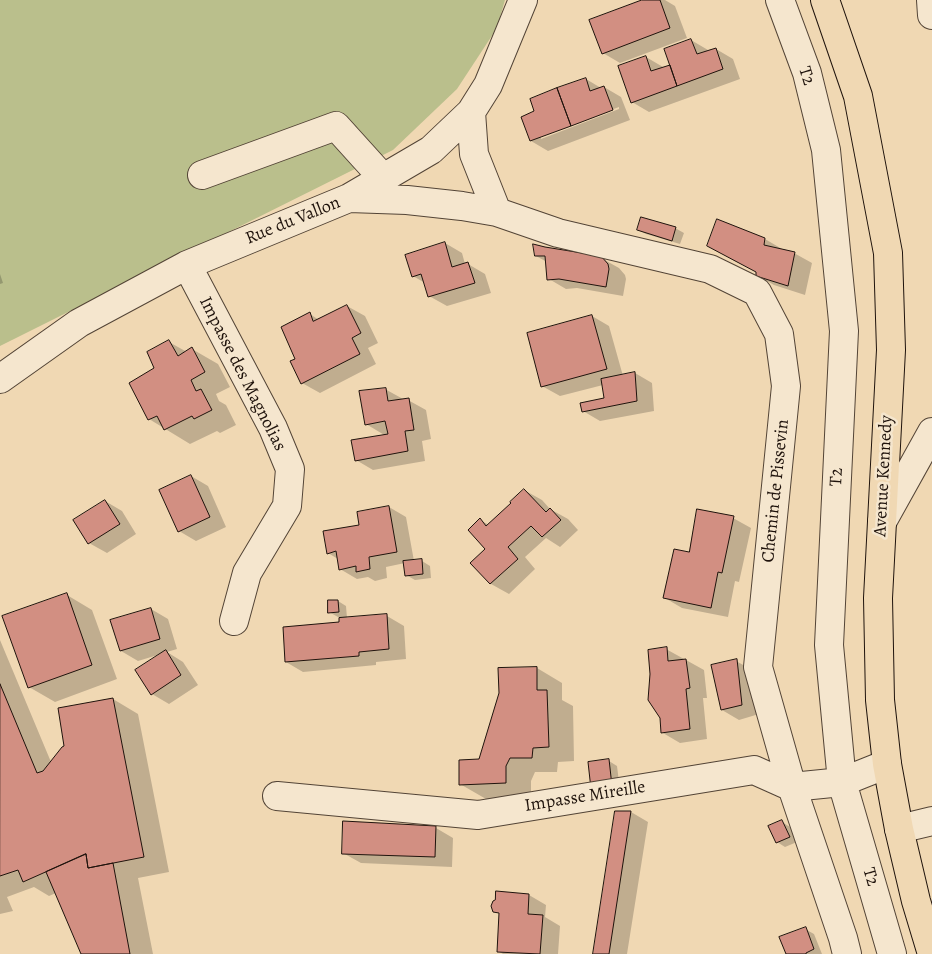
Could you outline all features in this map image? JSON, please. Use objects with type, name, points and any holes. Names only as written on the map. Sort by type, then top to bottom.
[{"type":"main road","name":"Avenue Kennedy","points":[[825,0],[858,96],[888,253],[891,350],[878,598],[882,723],[887,764],[899,829],[916,900],[932,954]]},
{"type":"street","name":"Rue du Vallon","points":[[0,379],[79,323],[187,265],[349,198],[431,150],[471,112],[488,85],[523,0]]},
{"type":"street","name":"T2","points":[[780,0],[807,73],[826,150],[844,331],[829,644],[842,782],[892,954]]},
{"type":"street","points":[[931,0],[932,15]]},
{"type":"street","points":[[471,112],[474,154],[497,212]]},
{"type":"street","points":[[202,175],[336,126],[383,178]]},
{"type":"street","name":"Chemin de Pissevin","points":[[349,198],[407,200],[497,212],[558,233],[710,269],[757,292],[779,334],[786,386],[758,668],[792,787],[847,954]]},
{"type":"street","name":"Impasse des Magnolias","points":[[187,265],[273,428],[290,469],[287,506],[247,573],[234,621]]},
{"type":"street","points":[[882,522],[932,432]]},
{"type":"street","name":"Impasse Mireille","points":[[276,796],[478,815],[754,770],[792,787],[842,782],[887,764]]},
{"type":"street","points":[[899,829],[932,821]]},
{"type":"green space","points":[[0,0],[505,0],[497,28],[457,89],[393,150],[0,346]]},
{"type":"building","points":[[642,0],[660,0],[670,28],[602,54],[589,20]]},
{"type":"building","points":[[691,39],[697,54],[716,48],[723,69],[677,86],[664,49]]},
{"type":"building","points":[[646,56],[651,71],[670,65],[677,86],[631,103],[618,66]]},
{"type":"building","points":[[586,78],[590,91],[604,86],[613,110],[571,126],[557,88]]},
{"type":"building","points":[[557,88],[571,126],[530,141],[521,117],[534,111],[530,99]]},
{"type":"building","points":[[641,217],[676,227],[672,241],[637,230]]},
{"type":"building","points":[[717,219],[765,238],[764,245],[795,252],[788,286],[756,276],[756,272],[707,246]]},
{"type":"building","points":[[445,242],[452,267],[468,262],[475,283],[428,297],[421,274],[412,277],[405,255]]},
{"type":"building","points":[[533,244],[601,256],[608,264],[609,269],[606,287],[559,279],[547,280],[545,256],[535,256]]},
{"type":"building","points":[[347,305],[361,333],[352,338],[360,354],[301,384],[290,361],[295,359],[281,327],[310,312],[313,321]]},
{"type":"building","points":[[592,315],[607,369],[541,387],[527,333]]},
{"type":"building","points":[[169,340],[178,356],[192,347],[205,372],[191,380],[196,391],[201,389],[212,410],[194,419],[192,416],[164,430],[157,416],[148,420],[129,383],[154,368],[147,352]]},
{"type":"building","points":[[635,372],[637,401],[582,412],[580,403],[604,398],[601,379]]},
{"type":"building","points":[[386,388],[388,401],[409,398],[414,430],[405,431],[408,451],[355,461],[351,440],[388,434],[385,421],[365,425],[359,391]]},
{"type":"building","points":[[191,475],[210,517],[178,532],[159,490]]},
{"type":"building","points":[[524,489],[546,512],[550,508],[561,520],[542,537],[531,526],[508,547],[518,559],[490,584],[470,563],[485,549],[468,530],[480,518],[486,526]]},
{"type":"building","points":[[105,500],[120,524],[88,544],[73,520]]},
{"type":"building","points":[[389,506],[397,552],[369,557],[370,569],[356,572],[356,566],[339,570],[336,551],[327,554],[323,531],[359,525],[357,512]]},
{"type":"building","points":[[697,509],[734,516],[722,573],[718,572],[711,608],[663,598],[674,549],[689,552]]},
{"type":"building","points":[[422,559],[423,574],[405,576],[403,561]]},
{"type":"building","points":[[67,593],[92,665],[28,688],[2,616]]},
{"type":"building","points":[[328,600],[338,600],[339,612],[328,613]]},
{"type":"building","points":[[151,608],[160,639],[120,651],[110,620]]},
{"type":"building","points":[[387,614],[389,649],[359,652],[359,656],[285,662],[283,627],[339,622],[339,618]]},
{"type":"building","points":[[667,647],[668,661],[686,659],[690,688],[686,689],[690,729],[661,733],[660,718],[648,700],[650,674],[648,650]]},
{"type":"building","points":[[166,650],[181,675],[151,695],[135,670]]},
{"type":"building","points":[[737,659],[742,705],[721,710],[711,665]]},
{"type":"building","points":[[537,667],[537,690],[547,690],[549,747],[533,748],[532,758],[510,758],[506,766],[506,783],[459,785],[459,760],[479,759],[499,693],[498,668]]},
{"type":"building","points":[[0,684],[37,773],[43,771],[64,746],[58,708],[113,698],[144,857],[88,868],[86,854],[23,882],[18,870],[0,876]]},
{"type":"building","points":[[609,759],[612,786],[591,789],[588,762]]},
{"type":"building","points":[[615,811],[631,811],[609,954],[593,954]]},
{"type":"building","points":[[782,820],[790,837],[776,843],[768,826]]},
{"type":"building","points":[[343,821],[436,826],[435,857],[342,854]]},
{"type":"building","points":[[86,854],[88,868],[113,863],[130,954],[81,954],[46,872]]},
{"type":"building","points":[[496,891],[529,894],[528,914],[543,915],[540,954],[497,952],[499,913],[493,912],[491,906],[495,900]]},
{"type":"building","points":[[806,927],[814,949],[806,954],[786,954],[779,937]]}]
